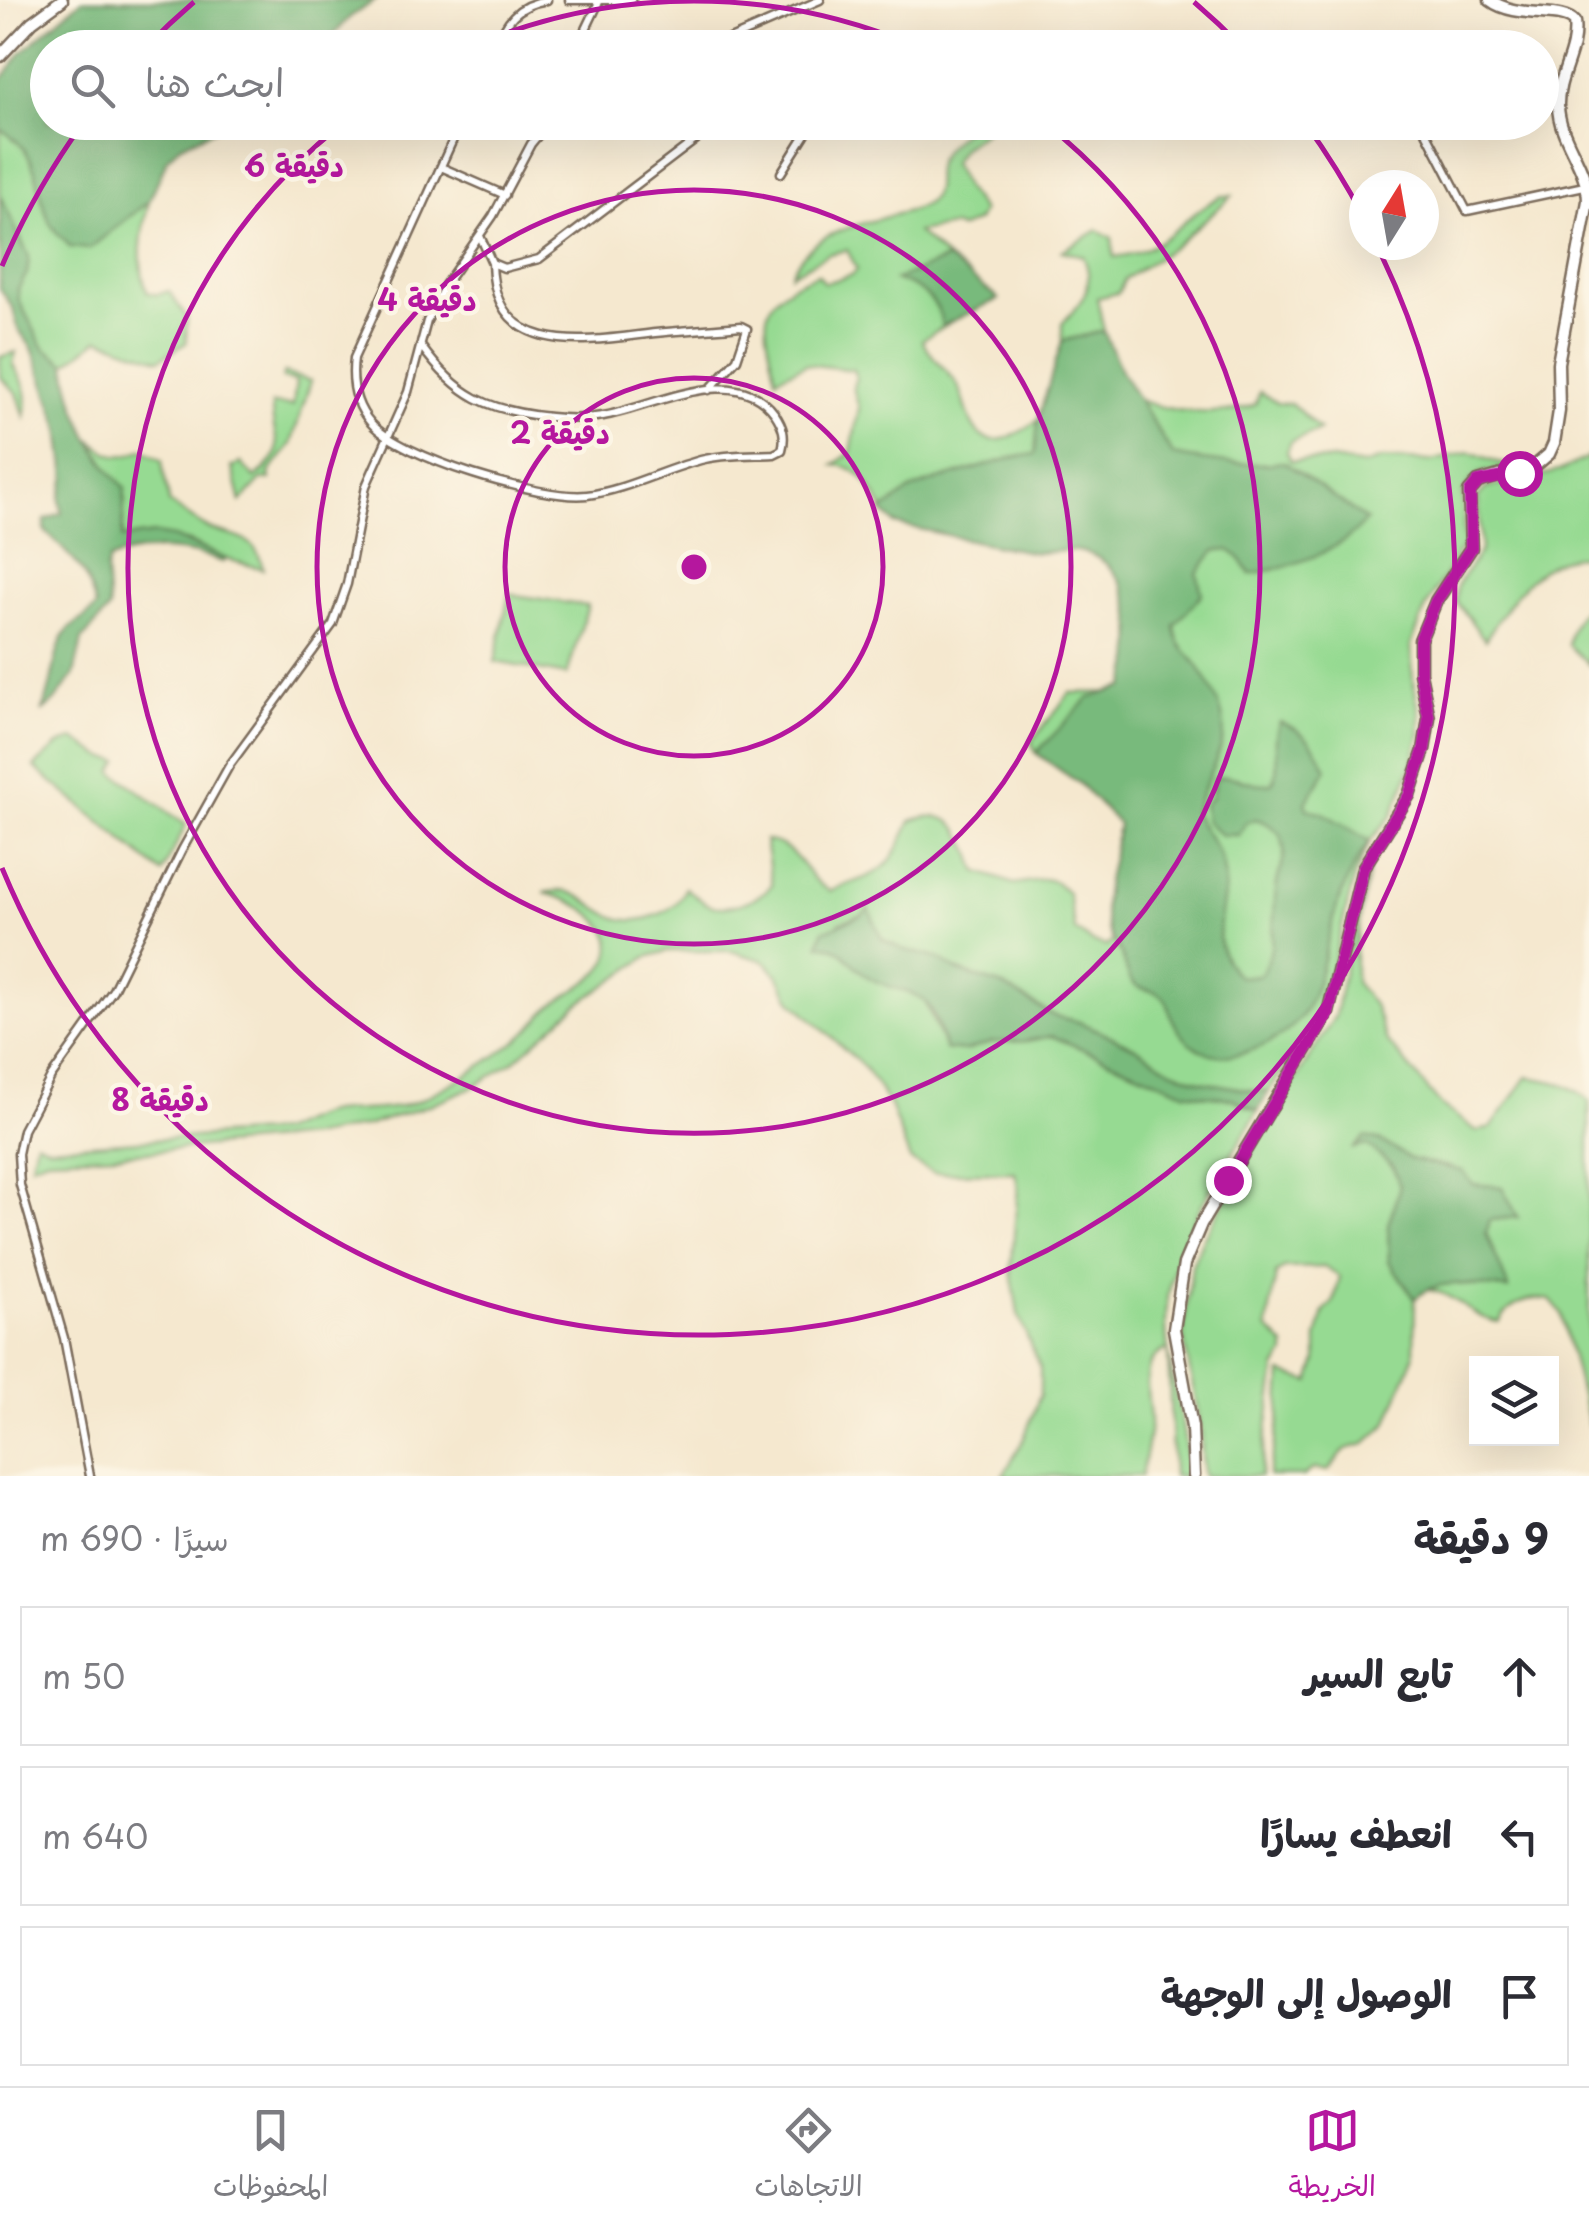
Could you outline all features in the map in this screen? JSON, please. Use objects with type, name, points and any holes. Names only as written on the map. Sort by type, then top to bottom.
[{"type":"street","points":[[0,56],[32,22],[62,0]]},
{"type":"street","points":[[505,30],[513,14],[547,0]]},
{"type":"street","points":[[568,0],[632,0]]},
{"type":"street","points":[[750,30],[820,0]]},
{"type":"street","points":[[1490,0],[1513,12],[1564,14],[1574,22],[1572,51],[1562,73],[1559,101]]},
{"type":"street","points":[[587,30],[600,2]]},
{"type":"street","points":[[1194,1476],[1192,1427],[1174,1329],[1184,1264],[1201,1224],[1328,1014],[1363,868],[1409,796],[1424,750],[1429,718],[1420,673],[1420,640],[1436,601],[1471,548],[1470,492],[1478,482],[1536,465],[1549,454],[1554,443],[1559,411],[1558,363],[1582,244],[1589,185],[1559,112]]},
{"type":"street","points":[[420,344],[445,377],[463,392],[491,405],[550,418],[603,416],[672,395],[708,390],[749,392],[767,402],[784,433],[782,450],[704,460],[590,495],[568,496],[543,494],[461,470],[388,438],[362,412],[354,387],[354,358],[453,140]]},
{"type":"street","points":[[90,1476],[64,1338],[20,1185],[18,1154],[23,1130],[51,1077],[114,990],[182,850],[229,766],[333,624],[347,584],[366,486],[408,392],[436,303],[505,195],[533,140]]},
{"type":"street","points":[[531,144],[534,140]]},
{"type":"street","points":[[492,263],[514,267],[547,254],[696,140]]},
{"type":"street","points":[[781,173],[802,140]]},
{"type":"street","points":[[1430,140],[1468,211],[1589,185]]},
{"type":"street","points":[[441,166],[505,195]]},
{"type":"street","points":[[480,235],[492,263],[496,300],[506,314],[532,332],[583,342],[690,330],[741,326],[747,329],[736,360],[708,390]]},
{"type":"green space","points":[[81,0],[376,0],[338,30],[47,30]]},
{"type":"green space","points":[[30,45],[30,140],[192,140],[168,158],[149,201],[89,249],[70,247],[53,228],[30,159],[24,148],[0,129],[0,82]]},
{"type":"green space","points":[[0,129],[23,148],[46,193],[89,248],[149,201],[141,246],[147,292],[157,295],[169,291],[187,318],[186,343],[160,359],[99,339],[66,364],[43,347],[19,301],[18,289],[27,273],[29,257],[0,195]]},
{"type":"green space","points":[[954,140],[973,140],[952,163],[982,211],[977,221],[960,229],[952,226],[917,232],[947,259],[897,281],[928,296],[943,326],[948,324],[922,340],[957,384],[972,424],[981,436],[1006,438],[1038,420],[1036,454],[1172,453],[1139,400],[1181,410],[1212,412],[1255,405],[1260,392],[1277,403],[1292,404],[1320,430],[1290,442],[1287,452],[1291,461],[1332,460],[1364,465],[1381,459],[1431,461],[1470,452],[1512,467],[1481,473],[1463,492],[1464,544],[1427,605],[1411,645],[1420,715],[1420,735],[1412,765],[1392,815],[1370,841],[1354,877],[1321,1013],[1269,1091],[1200,1081],[1170,1069],[1137,1048],[1079,1022],[1055,1016],[1003,986],[882,939],[862,915],[840,922],[830,944],[868,977],[924,999],[945,1049],[966,1051],[992,1042],[1052,1036],[1185,1092],[1233,1099],[1258,1111],[1212,1186],[1175,1265],[1166,1322],[1168,1349],[1158,1354],[1148,1370],[1150,1427],[1141,1476],[1003,1476],[1023,1441],[1040,1395],[1040,1368],[1018,1314],[1011,1271],[1018,1186],[1015,1172],[934,1173],[910,1160],[890,1105],[865,1068],[792,1001],[765,961],[731,951],[668,951],[647,957],[577,1005],[513,1062],[473,1087],[366,1126],[311,1137],[47,1158],[31,1164],[36,1141],[49,1147],[282,1131],[325,1113],[389,1108],[422,1099],[509,1047],[553,1005],[597,974],[608,959],[611,945],[599,921],[573,903],[544,893],[575,894],[607,914],[626,920],[647,918],[667,910],[685,888],[705,903],[731,906],[758,896],[772,885],[765,840],[794,854],[830,891],[881,869],[896,852],[911,821],[937,817],[956,826],[977,871],[1014,884],[1045,879],[1056,882],[1068,893],[1075,930],[1092,942],[1107,946],[1112,941],[1104,907],[1118,824],[1080,784],[1036,753],[1031,742],[1070,693],[1125,687],[1132,627],[1123,586],[1098,558],[1078,551],[1031,552],[895,524],[863,478],[846,467],[834,465],[851,452],[859,408],[853,370],[806,364],[776,378],[766,325],[773,302],[782,292],[818,274],[825,283],[852,275],[857,269],[847,250],[829,254],[791,274],[800,259],[838,232],[927,203],[933,196],[939,157]]},
{"type":"green space","points":[[0,195],[29,257],[27,273],[18,289],[19,301],[43,347],[66,364],[85,431],[125,488],[122,538],[155,534],[173,537],[226,559],[223,562],[181,551],[151,550],[109,560],[109,609],[82,640],[74,675],[42,712],[61,641],[96,607],[83,573],[45,531],[45,520],[62,513],[60,499],[66,477],[60,428],[32,348],[18,329],[13,309],[0,288]]},
{"type":"green space","points":[[1222,196],[1232,196],[1175,246],[1125,279],[1118,293],[1097,298],[1104,331],[1062,341],[1062,324],[1085,293],[1088,276],[1083,256],[1062,251],[1098,230],[1112,238],[1114,257],[1148,248]]},
{"type":"green space","points":[[947,259],[999,299],[942,326],[938,309],[927,296],[895,280]]},
{"type":"green space","points":[[1104,331],[1122,373],[1173,455],[1228,463],[1284,462],[1366,520],[1329,549],[1265,571],[1250,574],[1229,550],[1215,551],[1197,573],[1202,594],[1175,625],[1180,643],[1211,689],[1224,724],[1219,753],[1194,812],[1223,867],[1221,950],[1239,977],[1260,975],[1270,953],[1284,849],[1277,831],[1256,819],[1246,822],[1239,835],[1221,835],[1206,821],[1204,805],[1212,797],[1214,779],[1229,777],[1272,783],[1280,722],[1309,740],[1327,769],[1305,803],[1308,809],[1325,814],[1370,841],[1341,895],[1307,1007],[1284,1034],[1243,1053],[1220,1055],[1200,1050],[1183,1036],[1163,997],[1132,982],[1105,917],[1118,824],[1080,784],[1036,753],[1089,698],[1125,687],[1132,627],[1123,586],[1098,558],[1078,551],[1037,552],[997,546],[895,524],[882,511],[910,490],[928,483],[1035,454],[1038,420],[1062,341]]},
{"type":"green space","points":[[16,352],[13,364],[25,389],[25,417],[17,393],[0,377],[0,357]]},
{"type":"green space","points":[[284,373],[311,381],[291,444],[269,473],[270,479],[262,479],[241,502],[232,467],[241,463],[255,478],[273,459],[277,445],[272,404],[293,406],[296,381],[282,378]]},
{"type":"green space","points":[[91,439],[115,455],[142,449],[162,460],[169,503],[205,526],[250,544],[263,569],[155,534],[122,539],[125,489]]},
{"type":"green space","points":[[1589,456],[1589,557],[1555,562],[1527,582],[1485,640],[1456,601],[1457,586],[1481,550],[1478,497],[1486,488],[1563,470]]},
{"type":"green space","points":[[509,594],[588,606],[567,675],[495,662]]},
{"type":"green space","points":[[1589,604],[1589,665],[1568,645],[1574,622]]},
{"type":"green space","points":[[74,739],[103,757],[119,761],[113,772],[186,825],[162,873],[34,767],[58,745]]},
{"type":"green space","points":[[1369,870],[1355,946],[1355,982],[1375,1007],[1386,1040],[1442,1106],[1477,1131],[1491,1128],[1527,1077],[1568,1087],[1589,1101],[1589,1426],[1561,1313],[1550,1300],[1520,1302],[1499,1322],[1428,1290],[1444,1283],[1508,1289],[1485,1233],[1490,1220],[1518,1217],[1487,1188],[1473,1184],[1449,1167],[1410,1159],[1381,1141],[1365,1137],[1356,1147],[1367,1144],[1393,1167],[1400,1186],[1388,1225],[1389,1261],[1415,1299],[1414,1356],[1387,1424],[1365,1444],[1346,1449],[1328,1471],[1315,1469],[1304,1476],[1268,1476],[1279,1422],[1282,1373],[1310,1382],[1324,1312],[1334,1301],[1340,1277],[1324,1267],[1284,1268],[1276,1274],[1267,1327],[1285,1346],[1285,1354],[1276,1369],[1260,1476],[1203,1476],[1201,1428],[1183,1336],[1192,1265],[1266,1127],[1335,1016]]},
{"type":"green space","points":[[869,909],[882,939],[902,949],[940,959],[958,971],[1003,986],[1054,1016],[1079,1022],[1200,1081],[1269,1091],[1258,1111],[1233,1099],[1185,1092],[1052,1036],[992,1042],[966,1051],[945,1049],[927,1003],[876,981],[835,948],[819,945],[823,931]]},
{"type":"green space","points":[[1365,1137],[1381,1141],[1410,1159],[1463,1171],[1473,1184],[1502,1187],[1518,1217],[1490,1220],[1486,1233],[1509,1289],[1448,1284],[1425,1291],[1415,1299],[1389,1261],[1388,1225],[1400,1186],[1393,1167],[1367,1145],[1354,1148]]},
{"type":"green space","points":[[1168,1350],[1184,1437],[1187,1476],[1173,1476]]},
{"type":"route","points":[[1228,1180],[1328,1014],[1363,868],[1409,796],[1424,750],[1429,718],[1418,658],[1420,640],[1436,601],[1471,548],[1468,498],[1472,487],[1489,478],[1519,473]]}]
